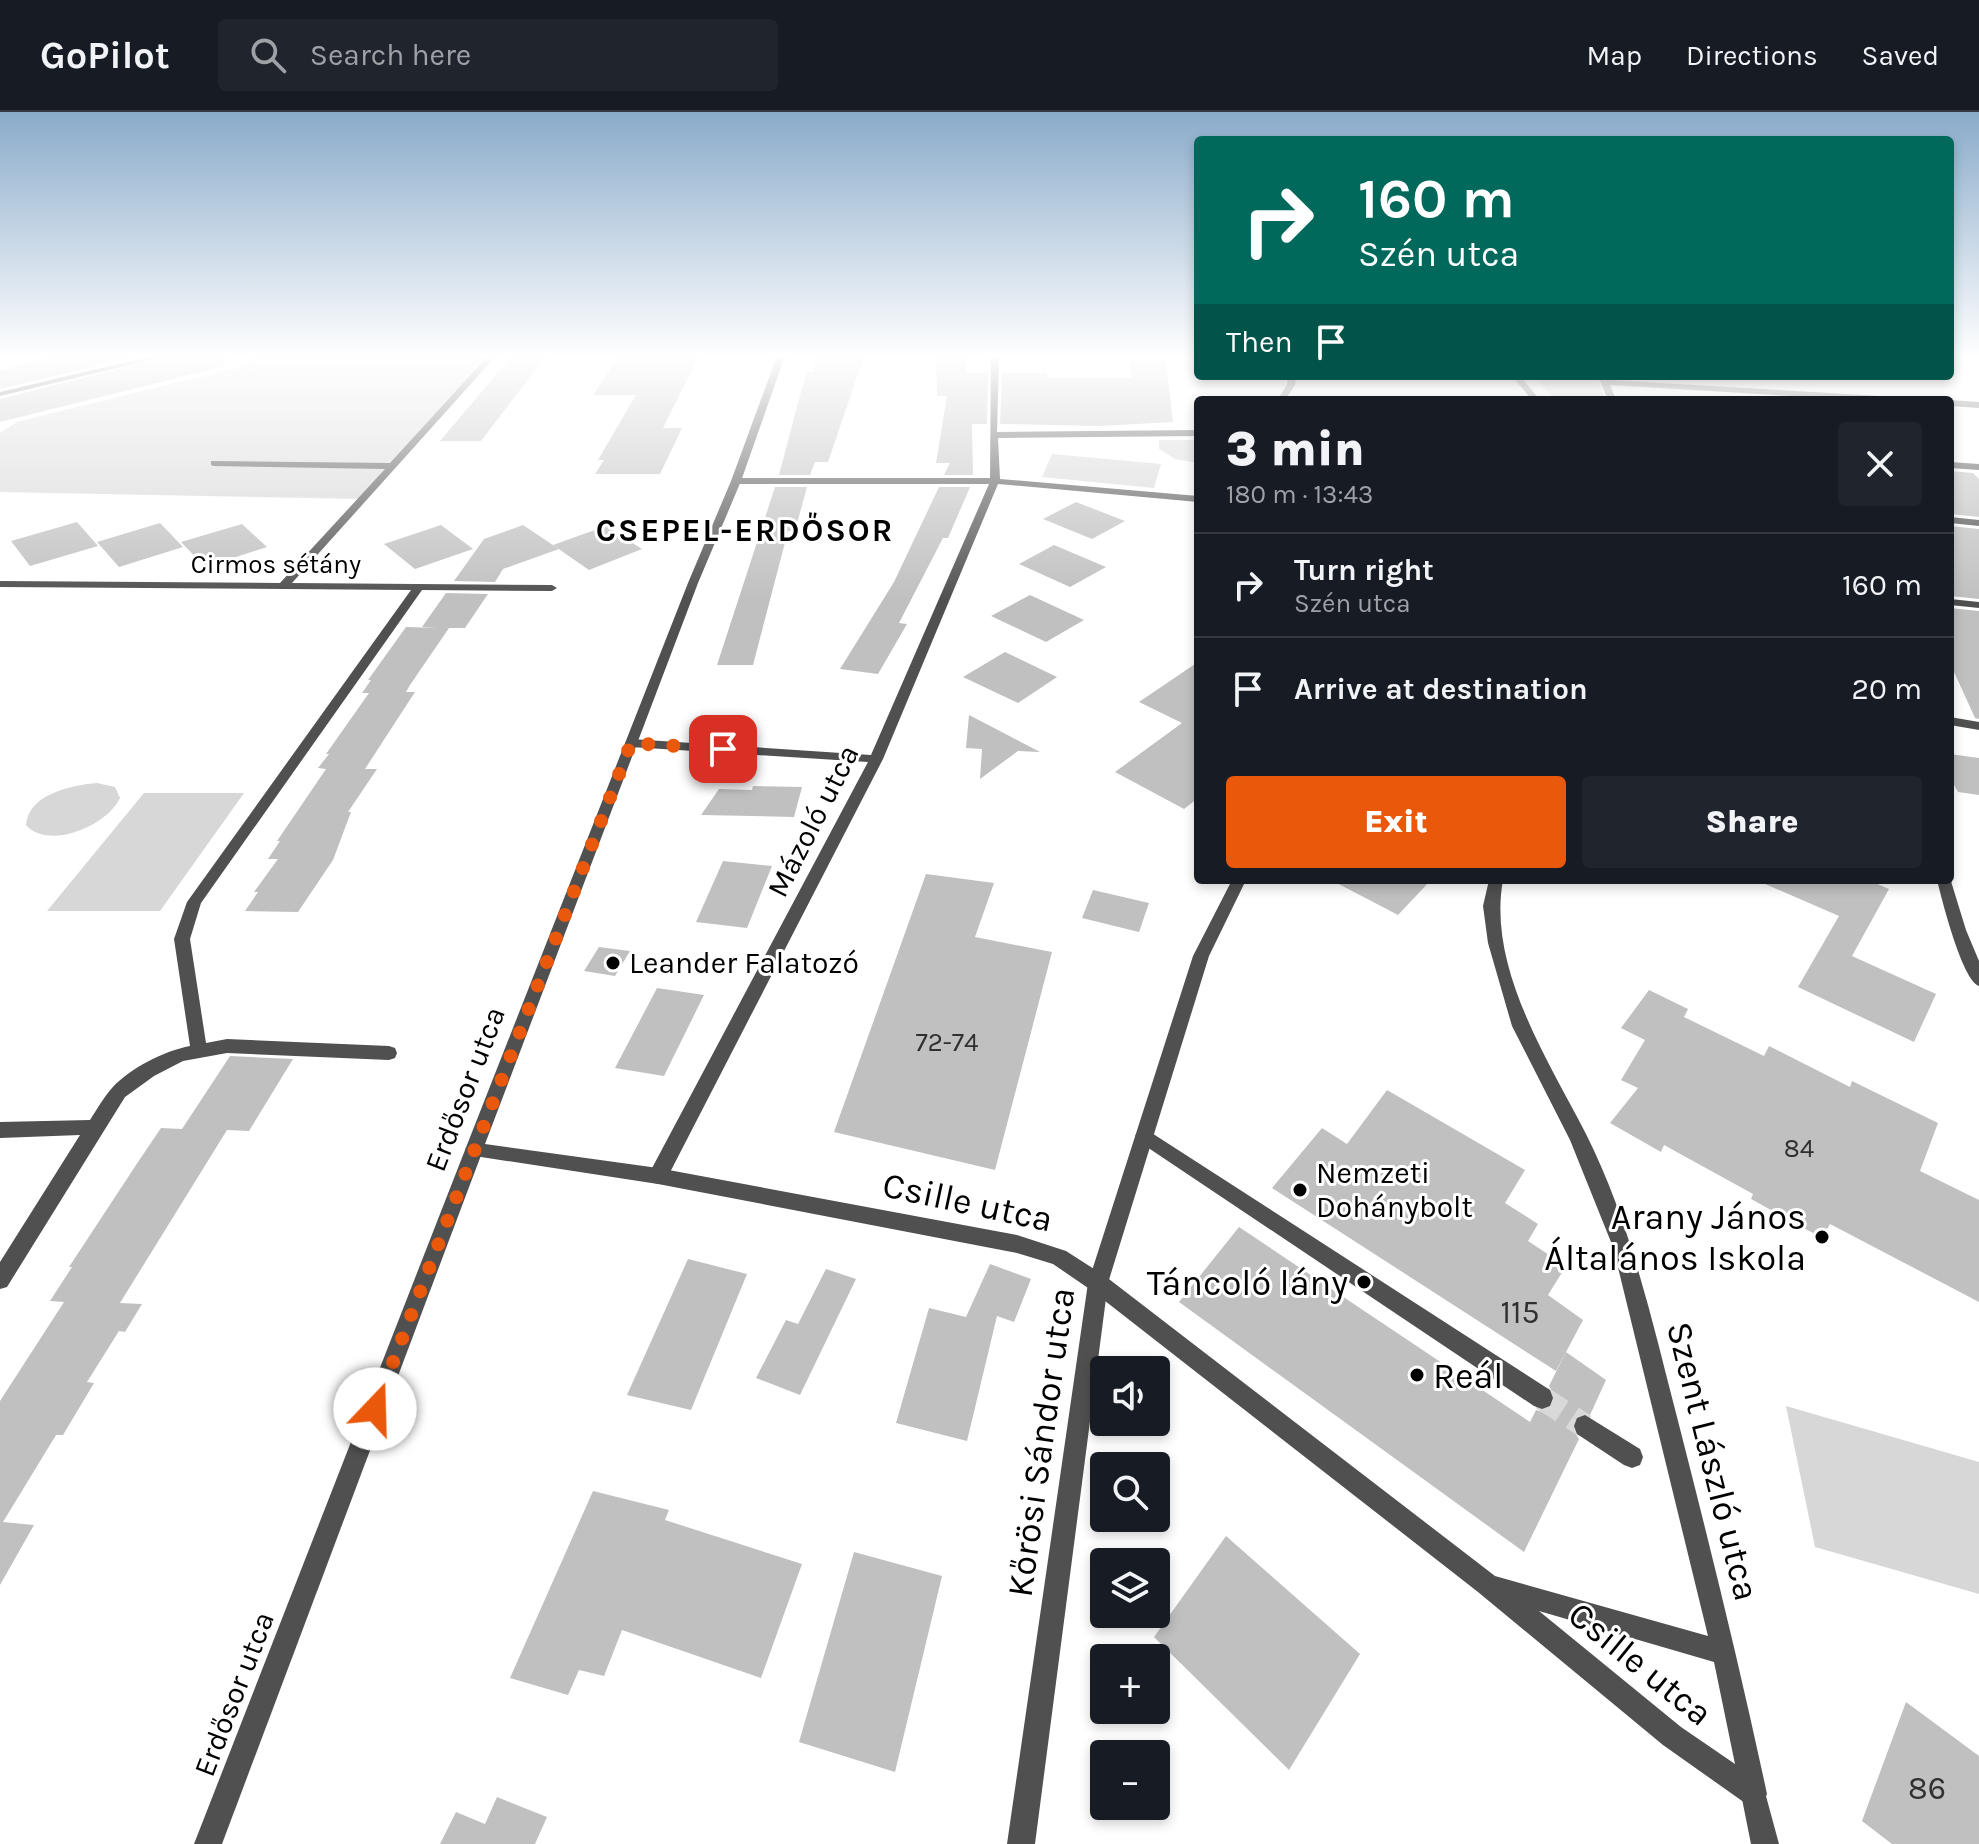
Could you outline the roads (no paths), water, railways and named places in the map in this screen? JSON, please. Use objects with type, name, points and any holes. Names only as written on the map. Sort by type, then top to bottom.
[{"type":"street","points":[[283,586],[418,437]]},
{"type":"street","name":"Erdősor utca","points":[[208,1844],[752,437]]},
{"type":"street","points":[[993,437],[995,481]]},
{"type":"street","points":[[214,463],[391,466]]},
{"type":"street","points":[[1954,465],[1979,467]]},
{"type":"street","points":[[736,481],[995,481],[1194,499]]},
{"type":"street","name":"Mázoló utca","points":[[658,1176],[876,759],[995,481]]},
{"type":"street","points":[[1954,520],[1979,523]]},
{"type":"street","name":"Cirmos sétány","points":[[0,584],[552,588]]},
{"type":"street","points":[[199,1050],[182,939],[194,902],[419,587]]},
{"type":"street","points":[[1954,602],[1979,605]]},
{"type":"street","points":[[1954,722],[1979,726]]},
{"type":"street","points":[[631,743],[876,759]]},
{"type":"street","name":"Kőrösi Sándor utca","points":[[1021,1844],[1098,1283],[1201,956],[1237,884]]},
{"type":"street","name":"Szent László utca","points":[[1495,884],[1491,906],[1496,943],[1520,1026],[1579,1139],[1623,1247],[1725,1653],[1765,1844]]},
{"type":"street","points":[[1945,884],[1958,930],[1979,980]]},
{"type":"street","points":[[0,1280],[119,1092],[179,1055],[227,1046],[389,1053]]},
{"type":"street","points":[[0,1130],[95,1127]]},
{"type":"street","points":[[1144,1136],[1542,1398]]},
{"type":"street","name":"Csille utca","points":[[474,1150],[658,1176],[1017,1244],[1059,1257],[1098,1283],[1486,1584],[1672,1736],[1754,1794]]},
{"type":"street","points":[[1585,1426],[1632,1457]]},
{"type":"street","name":"Csille utca","points":[[1486,1584],[1725,1653]]},
{"type":"tunnel","points":[[1542,1398],[1585,1426]]},
{"type":"place","name":"Leander Falatozó","points":[[613,963]]},
{"type":"place","name":"Nemzeti Dohánybolt","points":[[1300,1190]]},
{"type":"place","name":"Arany János Általános Iskola","points":[[1822,1237]]},
{"type":"place","name":"Táncoló lány","points":[[1364,1282]]},
{"type":"place","name":"Reál","points":[[1417,1375]]},
{"type":"district","name":"CSEPEL-ERDŐSOR","points":[[745,530]]}]
